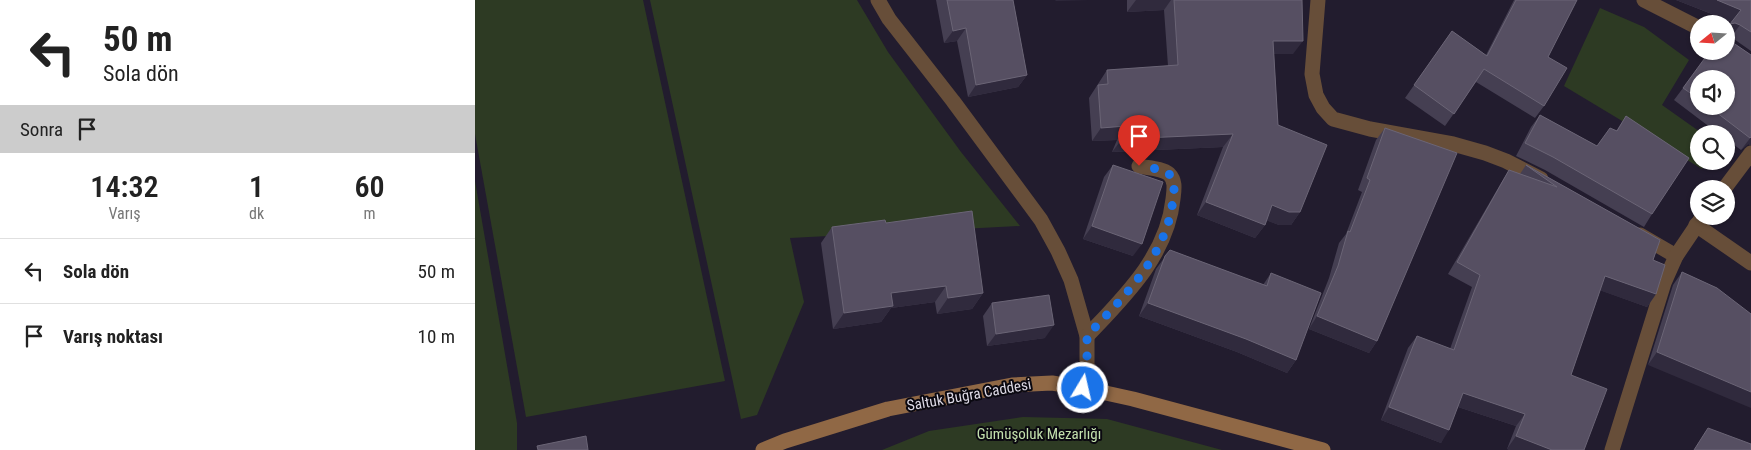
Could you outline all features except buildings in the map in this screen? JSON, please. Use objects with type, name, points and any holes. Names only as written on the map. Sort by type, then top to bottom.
[{"type":"street","points":[[878,0],[889,19],[953,101],[1041,220],[1058,251],[1071,280],[1087,336],[1087,364],[1083,388]]},
{"type":"street","points":[[1318,0],[1312,74],[1316,96],[1323,108],[1333,119],[1370,129],[1453,144],[1485,153],[1506,161],[1555,187]]},
{"type":"street","points":[[1644,0],[1690,23]]},
{"type":"street","points":[[1731,180],[1751,152]]},
{"type":"street","points":[[1087,336],[1131,290],[1150,263],[1166,229],[1173,206],[1174,183],[1170,175],[1165,172],[1139,166]]},
{"type":"street","points":[[1612,450],[1664,283],[1676,256],[1697,225]]},
{"type":"street","points":[[1705,225],[1751,263]]},
{"type":"street","points":[[1627,227],[1676,256]]},
{"type":"street","name":"Saltuk Buğra Caddesi","points":[[763,450],[785,441],[888,410],[1012,385],[1052,383],[1083,388],[1323,450]]},
{"type":"green space","points":[[475,0],[643,0],[725,381],[526,417],[475,134]]},
{"type":"green space","points":[[650,0],[857,0],[888,52],[961,152],[1020,226],[790,238],[804,302],[757,415],[741,419]]},
{"type":"green space","points":[[1600,8],[1644,27],[1689,60],[1662,105],[1690,125],[1690,162],[1564,86]]},
{"type":"green space","points":[[475,181],[517,423],[517,450],[475,450]]},
{"type":"green space","name":"Gümüşoluk Mezarlığı","points":[[1023,417],[1107,419],[1222,450],[882,450],[929,431]]},
{"type":"route","points":[[1083,388],[1087,364],[1087,336],[1131,290],[1150,263],[1166,229],[1173,206],[1175,189],[1170,175],[1139,166]]}]
